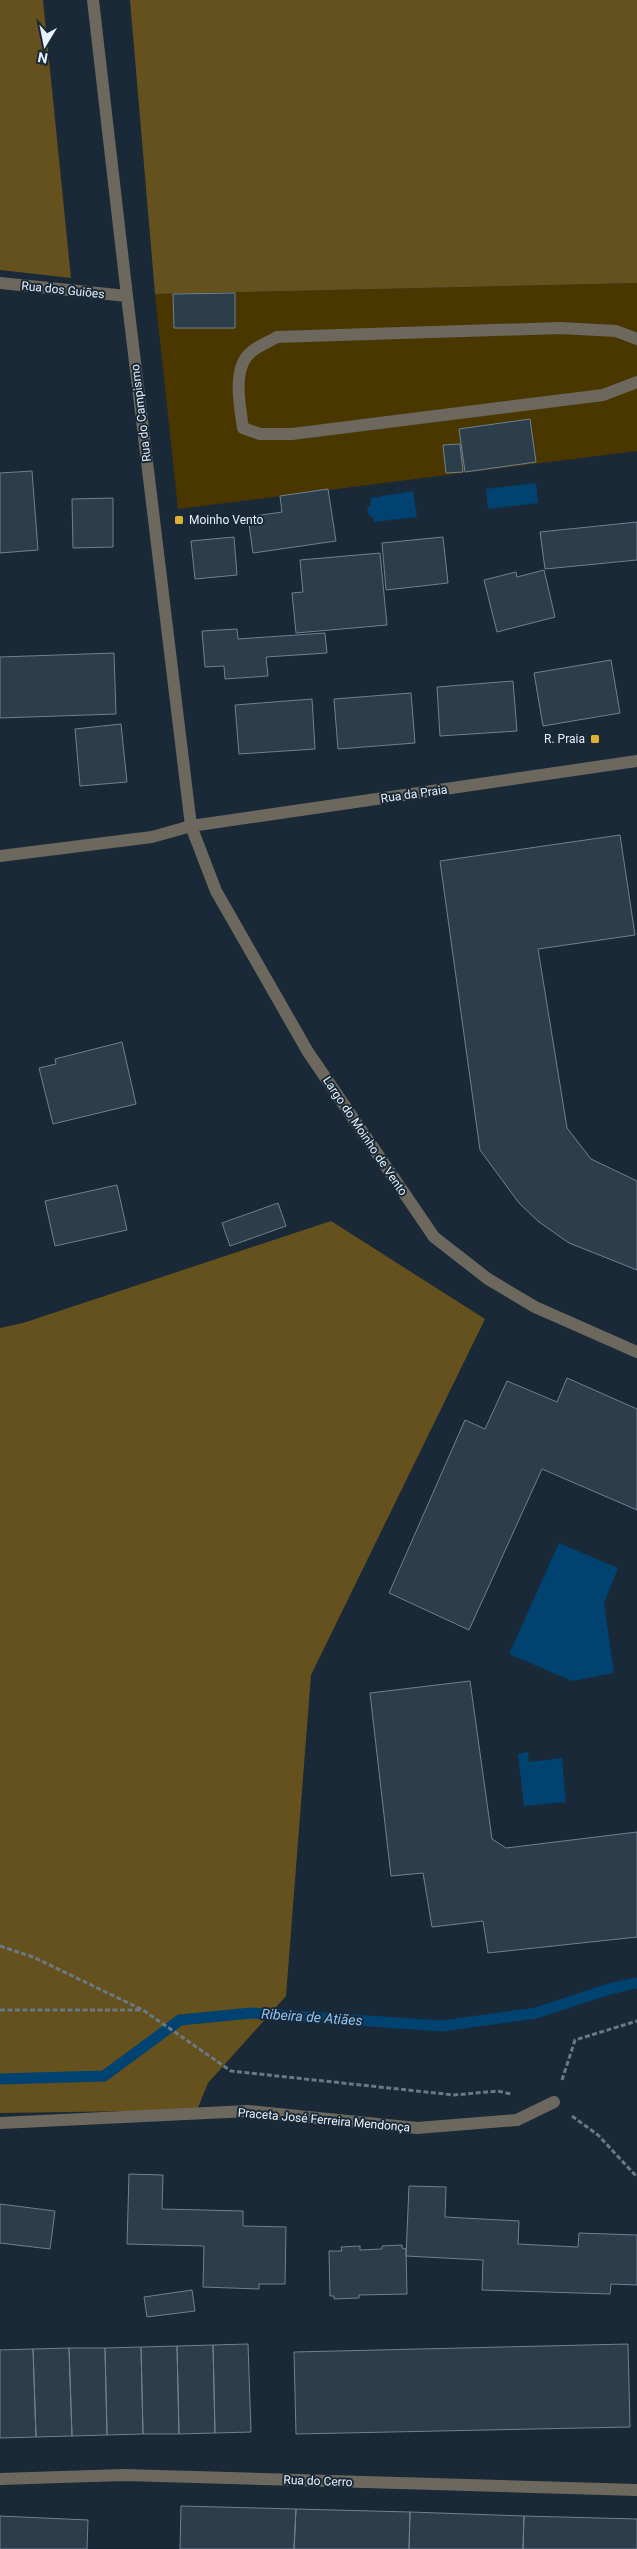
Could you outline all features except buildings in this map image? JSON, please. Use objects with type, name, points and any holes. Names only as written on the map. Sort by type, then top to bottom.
[{"type":"street","name":"Rua do Campismo","points":[[93,0],[191,826]]},
{"type":"street","name":"Rua dos Guiões","points":[[0,283],[127,296]]},
{"type":"street","points":[[637,339],[616,331],[560,328],[277,338],[249,353],[240,374],[238,398],[243,428],[260,434],[292,434],[603,395],[637,382]]},
{"type":"street","name":"Rua da Praia","points":[[0,856],[152,836],[191,826],[637,761]]},
{"type":"street","name":"Largo do Moinho de Vento","points":[[191,826],[216,891],[308,1052],[434,1237],[488,1279],[535,1307],[637,1352]]},
{"type":"street","name":"Praceta José Ferreira Mendonça","points":[[0,2122],[248,2111],[417,2128],[518,2120],[554,2102]]},
{"type":"street","name":"Rua do Cerro","points":[[0,2479],[124,2475],[637,2490]]},
{"type":"path","points":[[0,1946],[34,1957],[142,2010],[231,2071],[454,2095],[498,2091],[554,2102],[598,2135],[637,2177]]},
{"type":"path","points":[[0,2010],[142,2010]]},
{"type":"path","points":[[554,2102],[576,2040],[637,2021]]},
{"type":"shaded area","points":[[0,0],[43,0],[71,278],[0,270]]},
{"type":"shaded area","points":[[130,0],[637,0],[637,283],[155,294]]},
{"type":"shaded area","points":[[637,283],[637,451],[178,509],[155,294]]},
{"type":"shaded area","points":[[331,1221],[485,1319],[311,1675],[286,1996],[208,2083],[197,2110],[0,2113],[0,1328],[23,1323]]},
{"type":"water","points":[[536,483],[538,503],[488,509],[486,489]]},
{"type":"water","points":[[413,491],[417,517],[374,522],[373,517],[369,516],[367,508],[371,505],[370,498]]},
{"type":"water","points":[[559,1543],[618,1568],[604,1603],[614,1673],[572,1681],[509,1654]]},
{"type":"water","points":[[528,1752],[529,1762],[562,1758],[566,1802],[524,1806],[518,1754]]},
{"type":"waterway","name":"Ribeira de Atiães","points":[[0,2079],[104,2076],[180,2020],[251,2013],[442,2026],[536,2013],[609,1989],[637,1983]]},
{"type":"place","name":"Moinho Vento","points":[[179,520]]},
{"type":"place","name":"R. Praia","points":[[595,739]]}]
